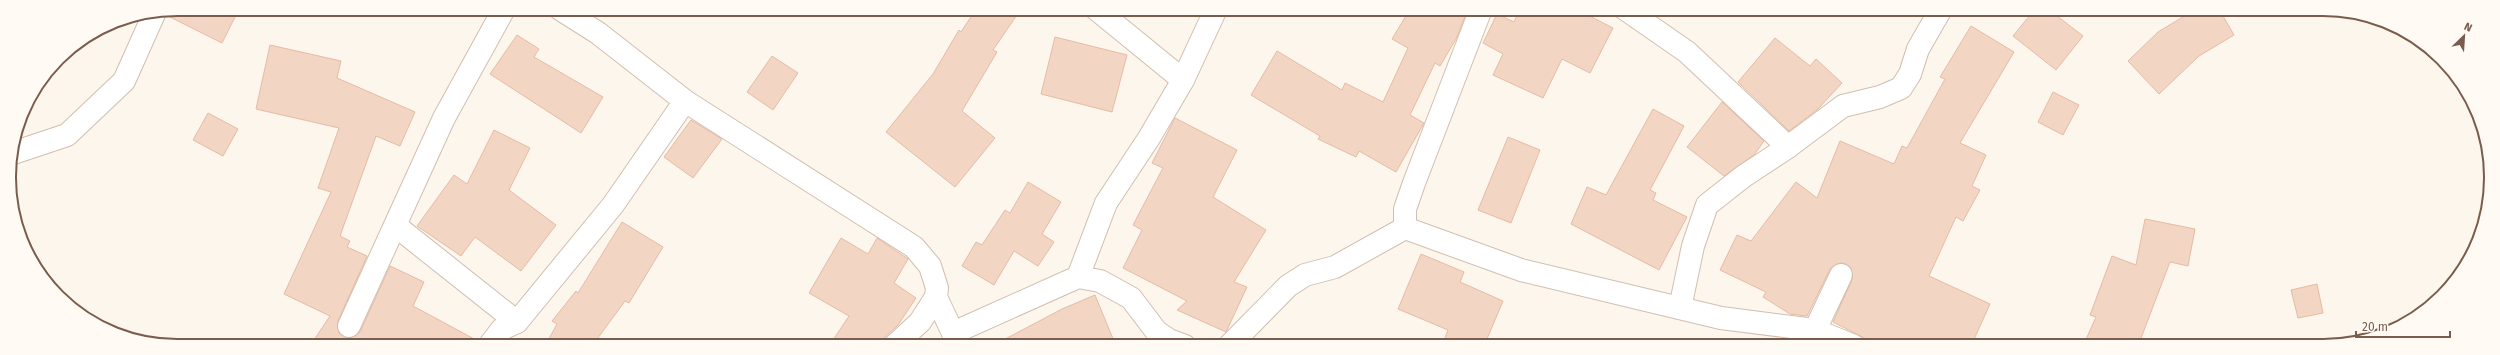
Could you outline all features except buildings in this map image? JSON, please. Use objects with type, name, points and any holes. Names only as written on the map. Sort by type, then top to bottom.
[{"type":"street","points":[[349,326],[396,226],[444,118],[500,16]]},
{"type":"street","points":[[571,16],[598,33],[685,101],[914,247],[930,266],[937,288],[936,297],[920,322],[902,339]]},
{"type":"street","points":[[1105,16],[1183,80]]},
{"type":"street","points":[[1078,277],[1106,203],[1149,138],[1183,80],[1213,16]]},
{"type":"street","points":[[1405,228],[1405,209],[1478,16]]},
{"type":"street","points":[[1635,16],[1687,52],[1788,148]]},
{"type":"street","points":[[1680,308],[1693,246],[1707,206],[1744,176],[1788,148],[1843,106],[1880,97],[1900,88],[1910,74],[1918,49],[1937,16]]},
{"type":"street","points":[[18,151],[67,134],[124,81],[152,18]]},
{"type":"street","points":[[494,339],[502,329],[517,322],[613,205],[685,101]]},
{"type":"street","points":[[396,226],[517,322]]},
{"type":"street","points":[[1236,339],[1288,286],[1305,276],[1334,266],[1405,228],[1521,270],[1721,318],[1815,330],[1837,339]]},
{"type":"street","points":[[1815,330],[1841,275]]},
{"type":"street","points":[[936,297],[956,339],[1078,277],[1100,281],[1131,298],[1156,331],[1168,339]]}]
